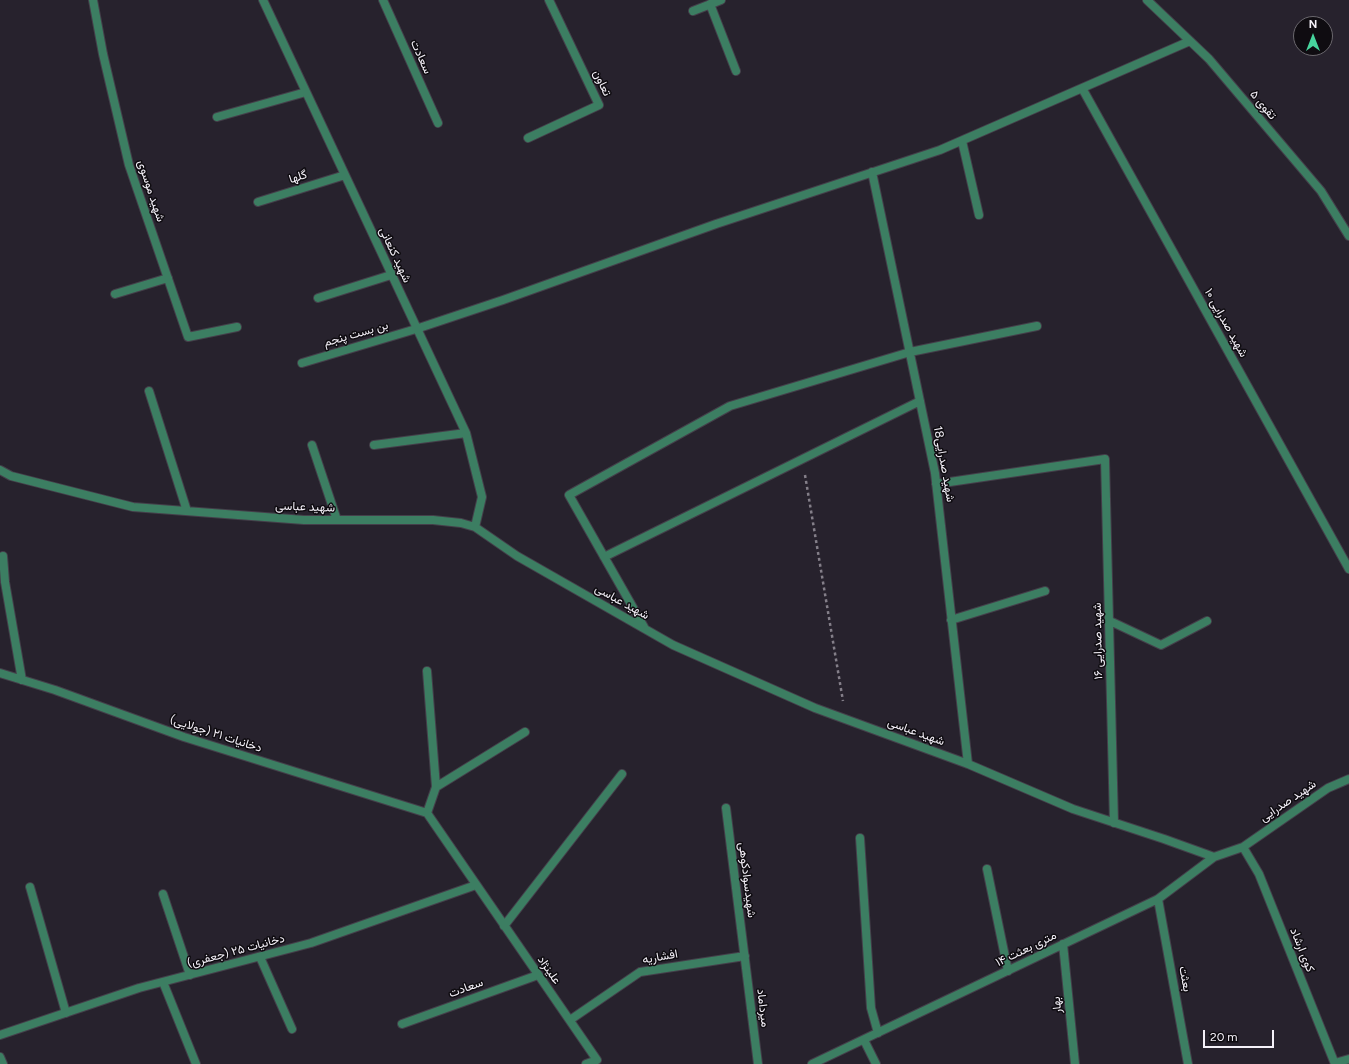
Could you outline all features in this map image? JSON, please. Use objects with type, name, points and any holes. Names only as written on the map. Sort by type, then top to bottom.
[{"type":"street","name":"شهید موسوی","points":[[93,0],[105,61],[129,165],[188,337],[237,327]]},
{"type":"street","name":"شهید کنعانی","points":[[263,0],[466,433],[482,497],[475,527]]},
{"type":"street","name":"سعادت","points":[[383,0],[438,123]]},
{"type":"street","name":"تعاون","points":[[528,138],[599,105],[549,0]]},
{"type":"street","points":[[693,11],[721,0]]},
{"type":"street","name":"تقوی ۵","points":[[1147,0],[1209,59],[1320,191],[1349,236]]},
{"type":"street","points":[[710,4],[736,71]]},
{"type":"street","name":"بن بست پنجم","points":[[302,363],[416,329],[503,300],[716,224],[940,150],[1190,41]]},
{"type":"street","name":"شهید صدرایی ۱۰","points":[[1082,88],[1349,569]]},
{"type":"street","points":[[217,117],[306,92]]},
{"type":"street","points":[[962,141],[979,215]]},
{"type":"street","name":"شهید صدرایی18","points":[[872,172],[920,400],[936,484],[968,764]]},
{"type":"street","name":"گلها","points":[[258,202],[345,174]]},
{"type":"street","points":[[318,298],[391,274]]},
{"type":"street","points":[[115,294],[168,278]]},
{"type":"street","points":[[645,628],[569,495],[730,406],[910,352],[1036,326]]},
{"type":"street","points":[[149,392],[187,511]]},
{"type":"street","points":[[604,557],[920,400]]},
{"type":"street","points":[[374,445],[466,433]]},
{"type":"street","points":[[312,445],[337,520]]},
{"type":"street","name":"شهید صدرایی ۱۶","points":[[936,484],[1105,459],[1114,823]]},
{"type":"street","name":"شهید عباسی","points":[[0,470],[11,476],[133,507],[304,520],[433,520],[460,523],[475,527],[517,556],[673,645],[815,708],[968,764],[1073,809],[1214,857]]},
{"type":"street","points":[[3,556],[5,582],[22,680]]},
{"type":"street","points":[[951,620],[1045,591]]},
{"type":"street","points":[[1110,621],[1161,645],[1207,621]]},
{"type":"street","points":[[427,813],[436,787],[428,671]]},
{"type":"street","name":"دخانیات ۲۱ (جولایی)","points":[[0,673],[55,690],[184,737],[427,813]]},
{"type":"street","points":[[436,787],[525,732]]},
{"type":"street","points":[[504,926],[622,774]]},
{"type":"street","name":"شهید صدرایی","points":[[1243,847],[1328,788],[1349,779]]},
{"type":"street","name":"شهیدسوادکوهی","points":[[726,808],[745,956]]},
{"type":"street","name":"علینژاد","points":[[427,813],[597,1060],[586,1064]]},
{"type":"street","points":[[860,838],[871,1008],[878,1033]]},
{"type":"street","name":"۱۴ متری بعثت","points":[[812,1064],[1158,899],[1214,857],[1243,847]]},
{"type":"street","name":"کوی ارشاد","points":[[1243,847],[1259,874],[1335,1063]]},
{"type":"street","points":[[987,869],[1008,971]]},
{"type":"street","name":"دخانیات ۲۵ (جعفری)","points":[[0,1035],[139,988],[311,944],[476,885]]},
{"type":"street","points":[[30,887],[66,1013]]},
{"type":"street","points":[[162,894],[190,975]]},
{"type":"street","name":"بعثت","points":[[1158,899],[1188,1064]]},
{"type":"street","name":"بهار","points":[[1063,944],[1075,1064]]},
{"type":"street","name":"افشاریه","points":[[570,1020],[640,972],[745,956]]},
{"type":"street","name":"میرداماد","points":[[745,956],[758,1064]]},
{"type":"street","points":[[260,957],[292,1028]]},
{"type":"street","name":"سعادت","points":[[402,1024],[538,975]]},
{"type":"street","points":[[163,982],[196,1064]]},
{"type":"street","points":[[864,1040],[876,1064]]},
{"type":"street","points":[[0,1057],[3,1064]]},
{"type":"street","points":[[1335,1063],[1349,1059]]},
{"type":"path","points":[[803,459],[846,719]]}]
